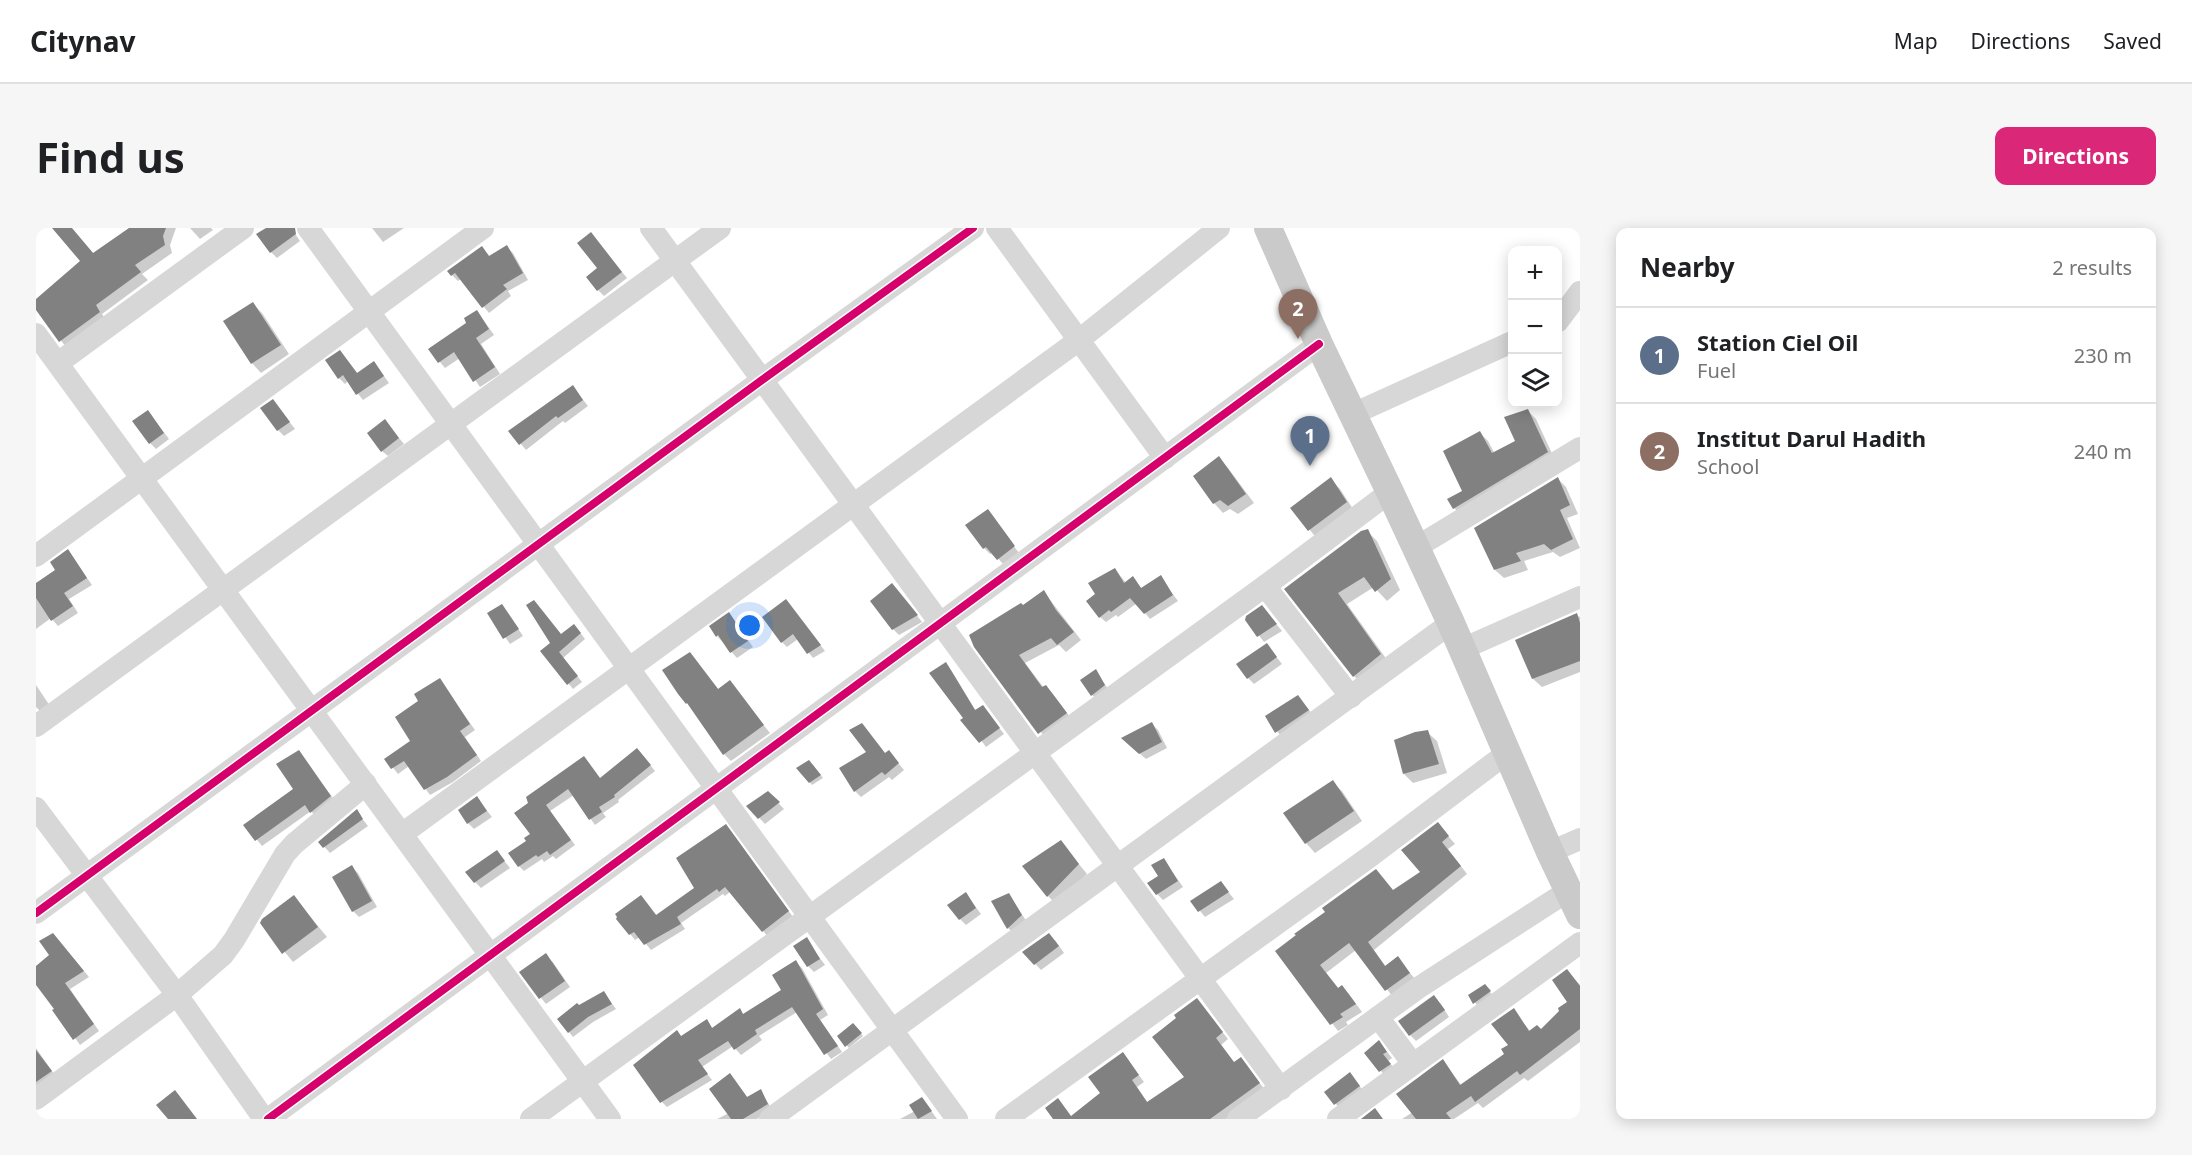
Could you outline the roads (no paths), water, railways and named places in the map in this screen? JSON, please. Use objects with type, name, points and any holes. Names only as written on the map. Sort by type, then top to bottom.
[{"type":"main road","points":[[1268,228],[1319,344],[1462,649],[1574,903]]},
{"type":"street","points":[[58,363],[243,228]]},
{"type":"street","points":[[308,228],[957,1119]]},
{"type":"street","points":[[36,555],[483,228]]},
{"type":"street","points":[[651,228],[1281,1089]]},
{"type":"street","points":[[36,726],[720,228]]},
{"type":"street","points":[[36,913],[762,380],[974,228]]},
{"type":"street","points":[[997,228],[1165,458]]},
{"type":"street","points":[[402,834],[1079,340],[1219,228]]},
{"type":"street","points":[[1562,315],[1580,292]]},
{"type":"street","points":[[1562,319],[1580,311]]},
{"type":"street","points":[[36,334],[610,1119]]},
{"type":"street","points":[[268,1119],[1319,344]]},
{"type":"street","points":[[1353,414],[1508,344]]},
{"type":"street","points":[[1416,548],[1580,448]]},
{"type":"street","points":[[531,1119],[1034,751],[1265,586],[1390,492]]},
{"type":"street","points":[[1265,586],[1351,697]]},
{"type":"street","points":[[1462,649],[1580,597]]},
{"type":"street","points":[[770,1119],[1450,623]]},
{"type":"street","points":[[1006,1119],[1372,855],[1507,753]]},
{"type":"street","points":[[36,1099],[177,995],[223,955],[285,854],[366,784]]},
{"type":"street","points":[[36,808],[177,995],[264,1119]]},
{"type":"street","points":[[1550,852],[1580,839]]},
{"type":"street","points":[[1238,1119],[1418,988],[1574,903]]},
{"type":"street","points":[[1338,1119],[1580,943]]},
{"type":"street","points":[[1378,1017],[1413,1064]]},
{"type":"place","name":"Institut Darul Hadith","points":[[1298,339]]},
{"type":"place","name":"Station Ciel Oil","points":[[1310,466]]}]
